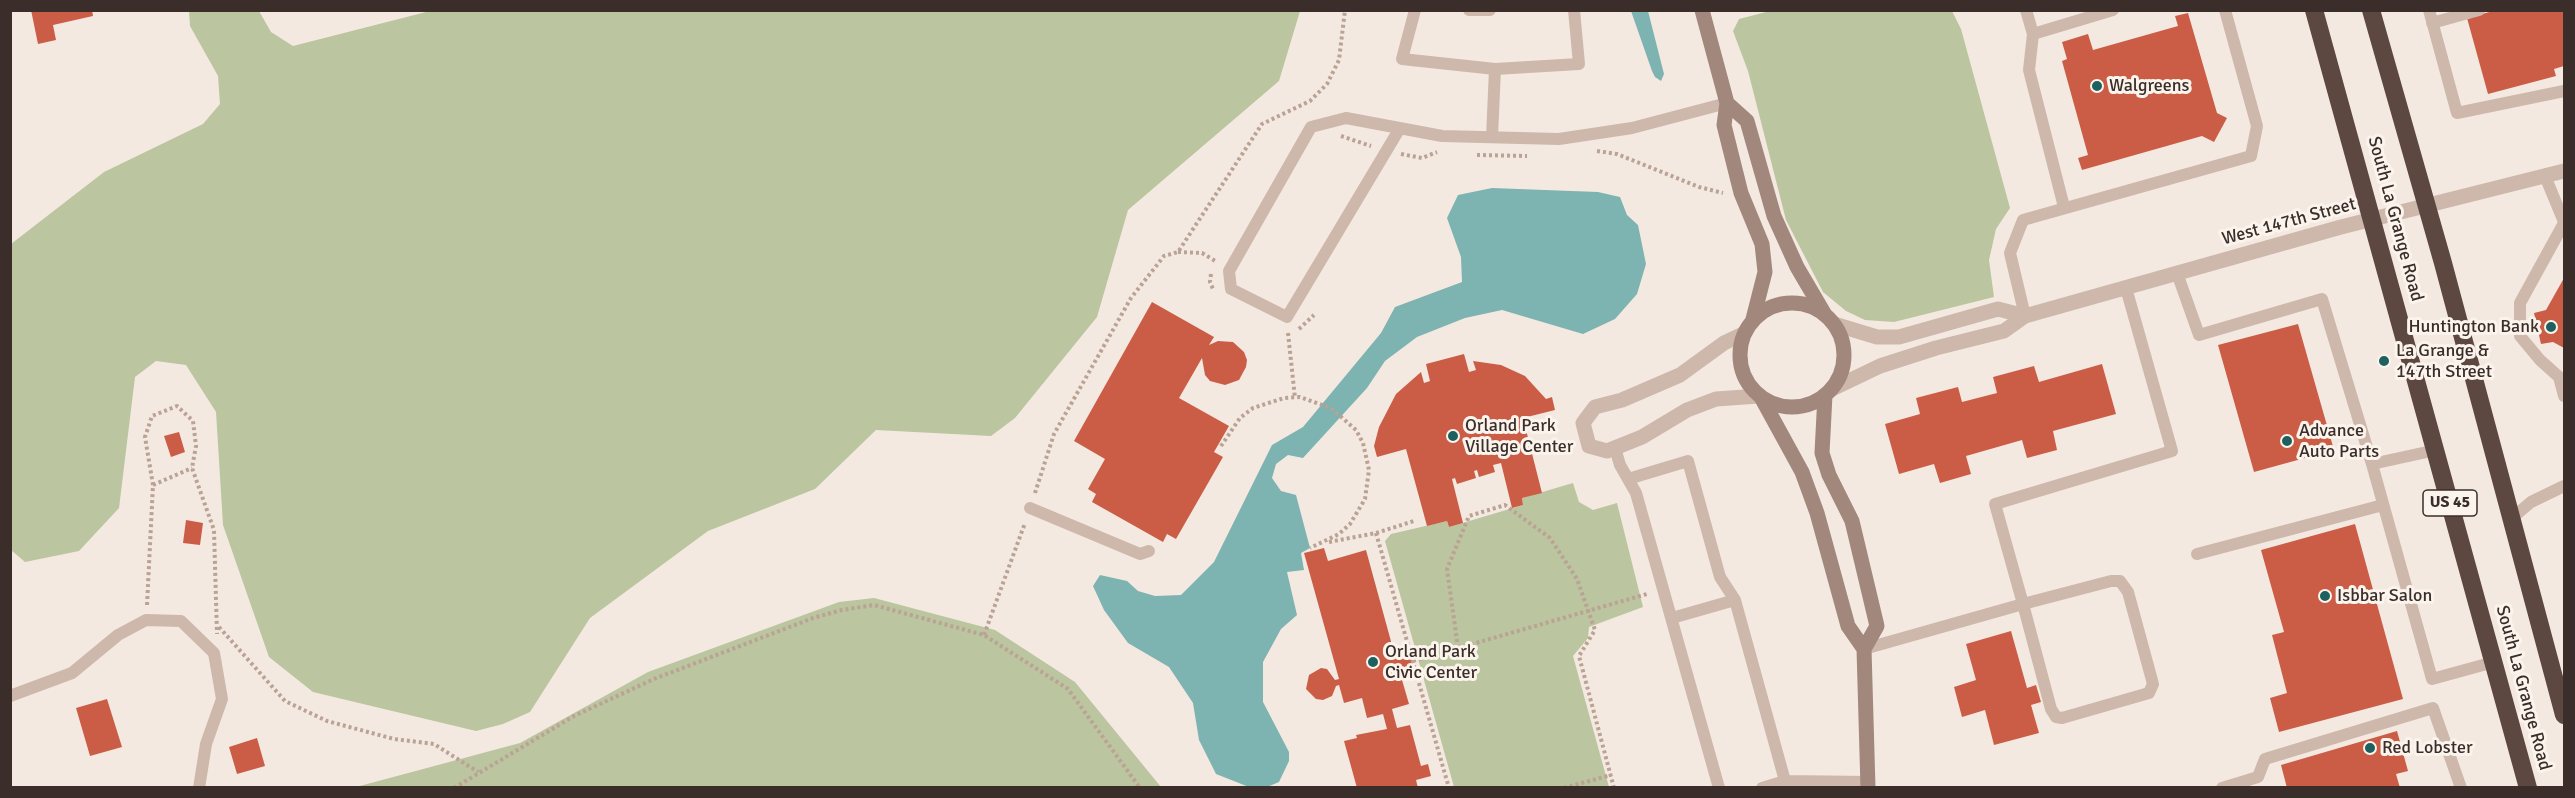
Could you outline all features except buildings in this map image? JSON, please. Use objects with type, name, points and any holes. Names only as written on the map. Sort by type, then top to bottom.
[{"type":"highway","name":"South La Grange Road","points":[[2314,10],[2494,662],[2526,787]]},
{"type":"highway","name":"South La Grange Road","points":[[2371,10],[2444,263],[2565,715]]},
{"type":"street","points":[[1702,10],[1727,103],[1724,125],[1742,193],[1762,244],[1765,272],[1754,319]]},
{"type":"street","points":[[1727,103],[1747,121],[1774,216],[1797,267],[1829,318],[1844,351],[1839,378],[1828,392],[1809,405],[1793,408],[1777,405],[1761,397],[1749,386],[1741,370],[1739,352],[1743,334],[1754,319],[1767,309],[1782,303],[1811,306],[1829,318]]},
{"type":"street","name":"West 147th Street","points":[[1828,392],[1880,366],[1936,348],[2004,331],[2025,316],[2373,219],[2565,171]]},
{"type":"street","name":"West 147th Street","points":[[1829,318],[1877,337],[1899,337],[1998,309],[2025,316]]},
{"type":"street","points":[[1743,334],[1724,344],[1680,375],[1622,400],[1595,407],[1583,423],[1589,446],[1607,451],[1642,437],[1687,410],[1716,399],[1761,397]]},
{"type":"street","points":[[1828,392],[1822,453],[1829,475],[1852,521],[1877,626],[1864,648],[1868,785]]},
{"type":"street","points":[[1761,397],[1803,472],[1817,513],[1848,626],[1864,648]]},
{"type":"lane","points":[[1415,10],[1402,59],[1495,69],[1579,64],[1574,10]]},
{"type":"lane","points":[[1469,10],[1490,10]]},
{"type":"lane","points":[[2026,10],[2033,33],[2029,70],[2064,207]]},
{"type":"lane","points":[[2033,33],[2113,10]]},
{"type":"lane","points":[[2025,316],[2010,253],[2023,220],[2251,156],[2257,126],[2225,10]]},
{"type":"lane","points":[[2479,10],[2430,17],[2457,113],[2565,91]]},
{"type":"lane","points":[[1492,137],[1495,69]]},
{"type":"lane","points":[[1400,128],[1287,317],[1231,289],[1229,271],[1311,126],[1346,117],[1442,136],[1559,139],[1632,128],[1727,103]]},
{"type":"lane","points":[[2545,176],[2565,223],[2520,303],[2520,336],[2540,360],[2559,377],[2565,396]]},
{"type":"lane","points":[[2177,273],[2199,335],[2322,299],[2372,464],[2432,679],[2494,662]]},
{"type":"lane","points":[[1864,648],[2024,604],[2111,581],[2120,581],[2128,592],[2153,684],[2149,693],[2062,718],[2056,717],[2051,710],[2024,604],[1995,504],[2172,451],[2126,288]]},
{"type":"lane","points":[[1615,448],[1636,493],[1719,788]]},
{"type":"lane","points":[[2372,464],[2436,450]]},
{"type":"lane","points":[[1628,479],[1688,461],[1720,577],[1735,600],[1785,781]]},
{"type":"lane","points":[[2511,519],[2531,502],[2565,486]]},
{"type":"lane","points":[[2197,554],[2383,505]]},
{"type":"lane","points":[[1030,508],[1082,527],[1140,554],[1149,551]]},
{"type":"lane","points":[[1672,618],[1735,600]]},
{"type":"lane","points":[[10,696],[72,673],[118,635],[146,620],[181,621],[214,653],[222,699],[206,744],[199,788]]},
{"type":"lane","points":[[2222,788],[2260,782],[2265,759],[2433,708],[2461,788]]},
{"type":"lane","points":[[1762,788],[1785,781],[1868,785]]},
{"type":"path","points":[[984,635],[1054,434],[1131,298],[1164,256],[1178,252],[1262,123],[1310,101],[1328,84],[1339,60],[1345,10]]},
{"type":"path","points":[[1287,333],[1298,398]]},
{"type":"path","points":[[1221,446],[1239,418],[1268,401],[1298,398],[1331,408],[1345,417],[1356,430],[1367,456],[1368,485],[1362,506],[1350,524],[1325,542]]},
{"type":"path","points":[[146,620],[151,560],[153,485],[145,437],[152,416],[177,406],[193,421],[196,446],[192,468],[214,530],[219,626],[214,653]]},
{"type":"path","points":[[153,485],[192,468]]},
{"type":"path","points":[[1458,648],[1447,569],[1469,516],[1505,505],[1550,538],[1568,561],[1589,611],[1595,630],[1579,656],[1614,788]]},
{"type":"path","points":[[1310,548],[1325,542],[1376,533],[1414,521]]},
{"type":"path","points":[[1376,533],[1449,788]]},
{"type":"path","points":[[1413,661],[1647,594]]},
{"type":"path","points":[[454,788],[574,717],[654,679],[842,609],[874,605],[984,635],[1068,688],[1140,788]]},
{"type":"path","points":[[219,626],[285,701],[327,721],[394,739],[434,744],[478,772]]},
{"type":"path","points":[[1564,788],[1611,775]]},
{"type":"green space","points":[[434,10],[1300,11],[1279,81],[1128,210],[1097,317],[1015,418],[991,436],[876,430],[815,489],[708,531],[590,618],[530,712],[503,724],[476,731],[313,692],[269,657],[223,525],[216,412],[186,365],[156,361],[135,377],[119,508],[79,551],[25,562],[11,550],[11,244],[104,172],[203,124],[220,104],[218,76],[190,26],[189,11],[259,11],[271,32],[293,46]]},
{"type":"green space","points":[[1770,11],[1952,11],[1961,29],[2010,208],[1996,229],[1989,260],[1994,297],[1894,322],[1865,320],[1846,311],[1823,292],[1786,220],[1748,71],[1733,31],[1739,19]]},
{"type":"green space","points":[[1573,483],[1579,502],[1593,510],[1617,503],[1643,607],[1589,627],[1588,638],[1573,656],[1609,787],[1454,787],[1385,541],[1391,534],[1447,521],[1449,527],[1523,505],[1522,498]]},
{"type":"green space","points":[[874,598],[995,630],[1075,682],[1161,787],[356,787],[520,743],[648,672],[839,602]]},
{"type":"water","points":[[1631,11],[1648,11],[1664,74],[1661,81],[1652,71]]},
{"type":"water","points":[[1492,188],[1598,192],[1620,197],[1627,215],[1638,225],[1646,264],[1637,294],[1615,319],[1583,334],[1502,310],[1465,318],[1417,337],[1385,361],[1367,388],[1303,458],[1288,455],[1276,464],[1272,478],[1281,491],[1296,495],[1310,548],[1301,553],[1304,570],[1287,572],[1297,615],[1281,629],[1263,662],[1263,702],[1289,752],[1289,761],[1279,782],[1267,787],[1249,787],[1216,774],[1199,740],[1193,703],[1169,667],[1128,643],[1104,610],[1093,586],[1100,575],[1127,581],[1138,591],[1155,596],[1181,595],[1214,562],[1272,445],[1303,427],[1381,333],[1395,307],[1462,282],[1461,257],[1447,218],[1458,195]]},
{"type":"place","name":"Walgreens","points":[[2097,86]]},
{"type":"place","name":"Huntington Bank","points":[[2551,327]]},
{"type":"place","name":"La Grange & 147th Street","points":[[2384,361]]},
{"type":"place","name":"Orland Park Village Center","points":[[1453,436]]},
{"type":"place","name":"Advance Auto Parts","points":[[2287,441]]},
{"type":"place","name":"Isbbar Salon","points":[[2325,596]]},
{"type":"place","name":"Orland Park Civic Center","points":[[1373,662]]},
{"type":"place","name":"Red Lobster","points":[[2370,748]]}]
